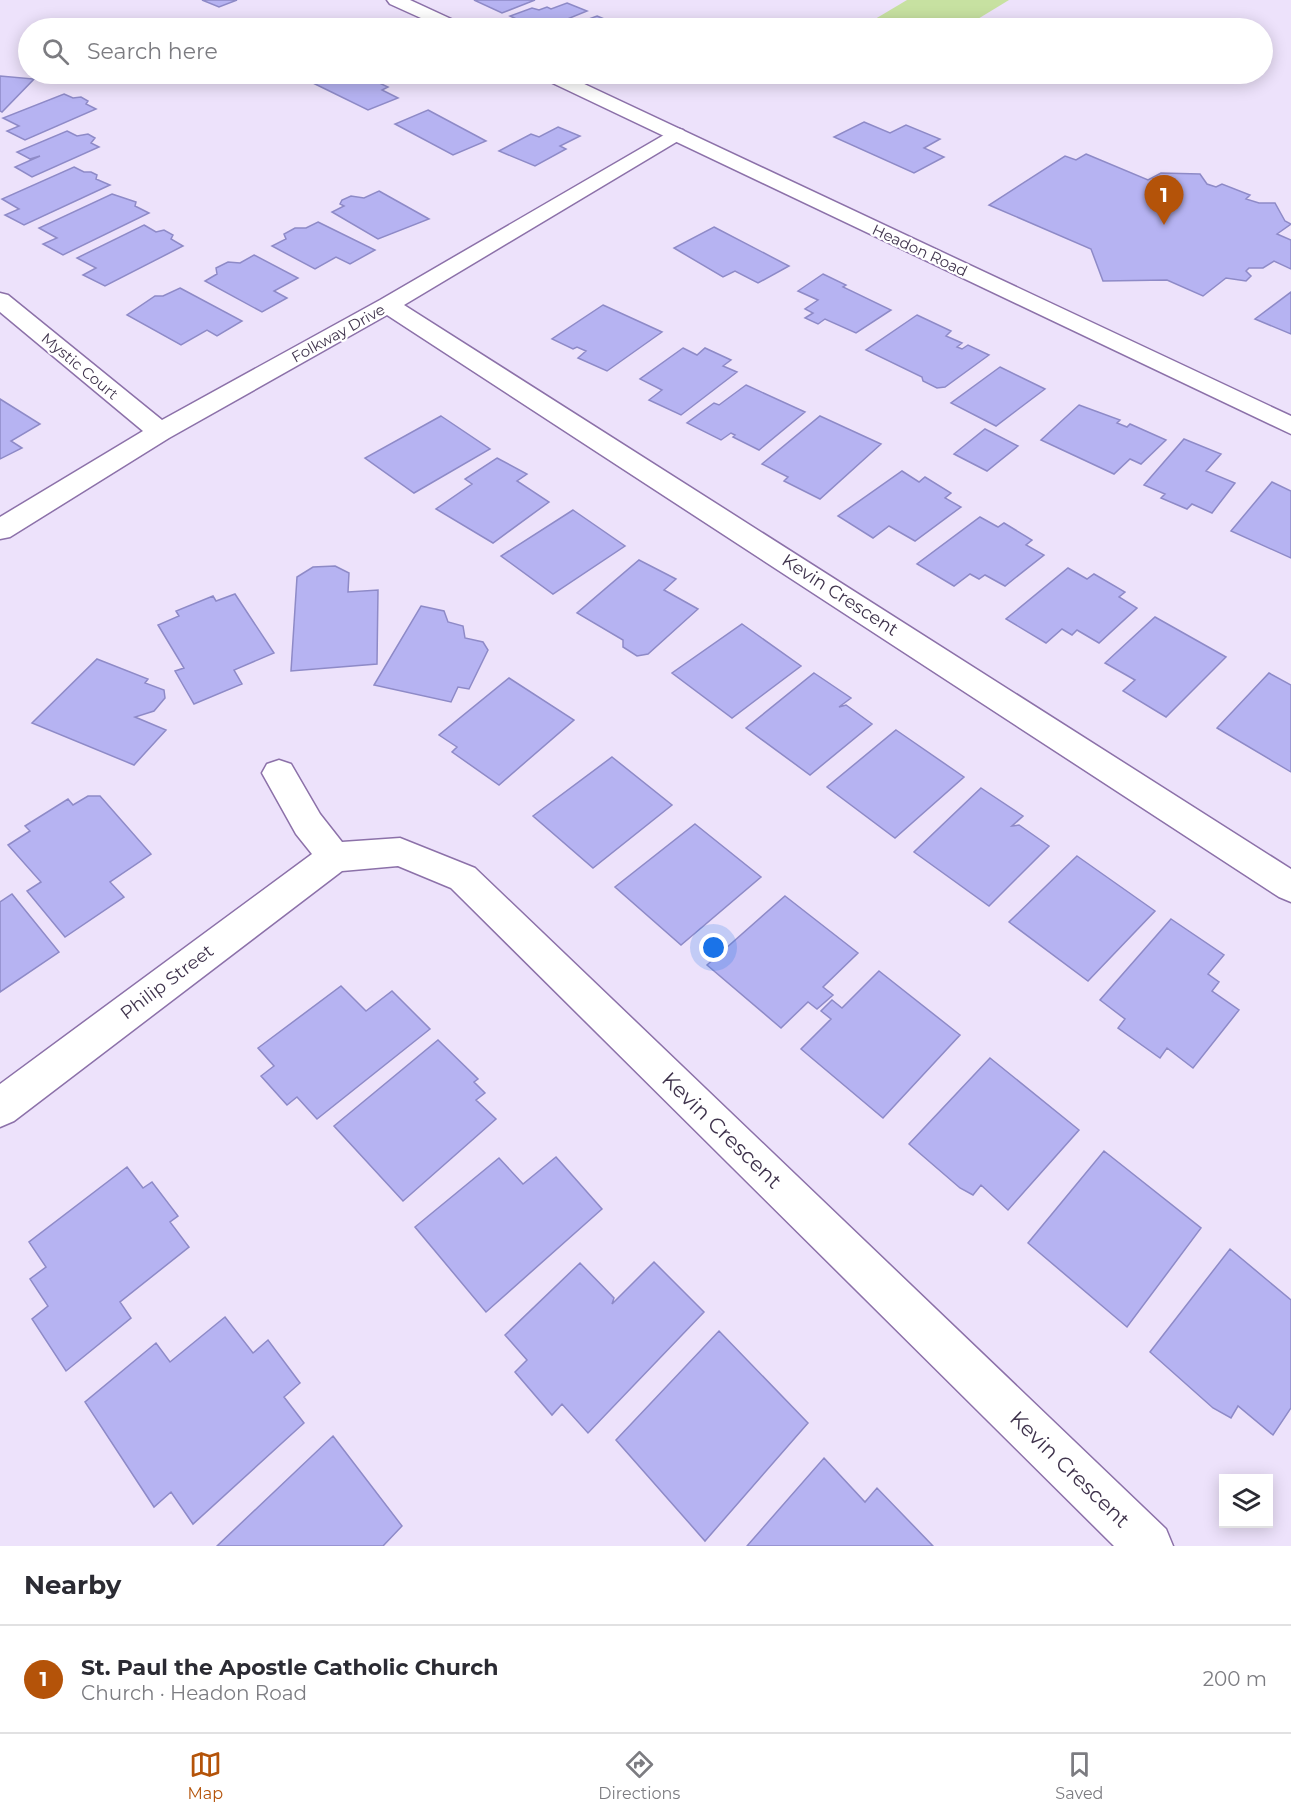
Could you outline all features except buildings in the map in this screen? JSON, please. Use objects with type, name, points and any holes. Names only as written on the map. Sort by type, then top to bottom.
[{"type":"street","points":[[396,0],[435,18]]},
{"type":"street","name":"Headon Road","points":[[570,84],[1291,426]]},
{"type":"street","name":"Folkway Drive","points":[[0,530],[160,432],[387,305],[676,134]]},
{"type":"street","name":"Mystic Court","points":[[0,300],[160,432]]},
{"type":"street","name":"Kevin Crescent","points":[[387,305],[1291,887]]},
{"type":"street","points":[[279,773],[308,824],[334,857]]},
{"type":"street","name":"Kevin Crescent","points":[[334,857],[400,852],[464,878],[1149,1546]]},
{"type":"street","name":"Philip Street","points":[[0,1108],[334,857]]},
{"type":"green space","points":[[907,0],[1009,0],[979,18],[877,18]]},
{"type":"place","name":"St. Paul the Apostle Catholic Church","points":[[1164,225]]}]
